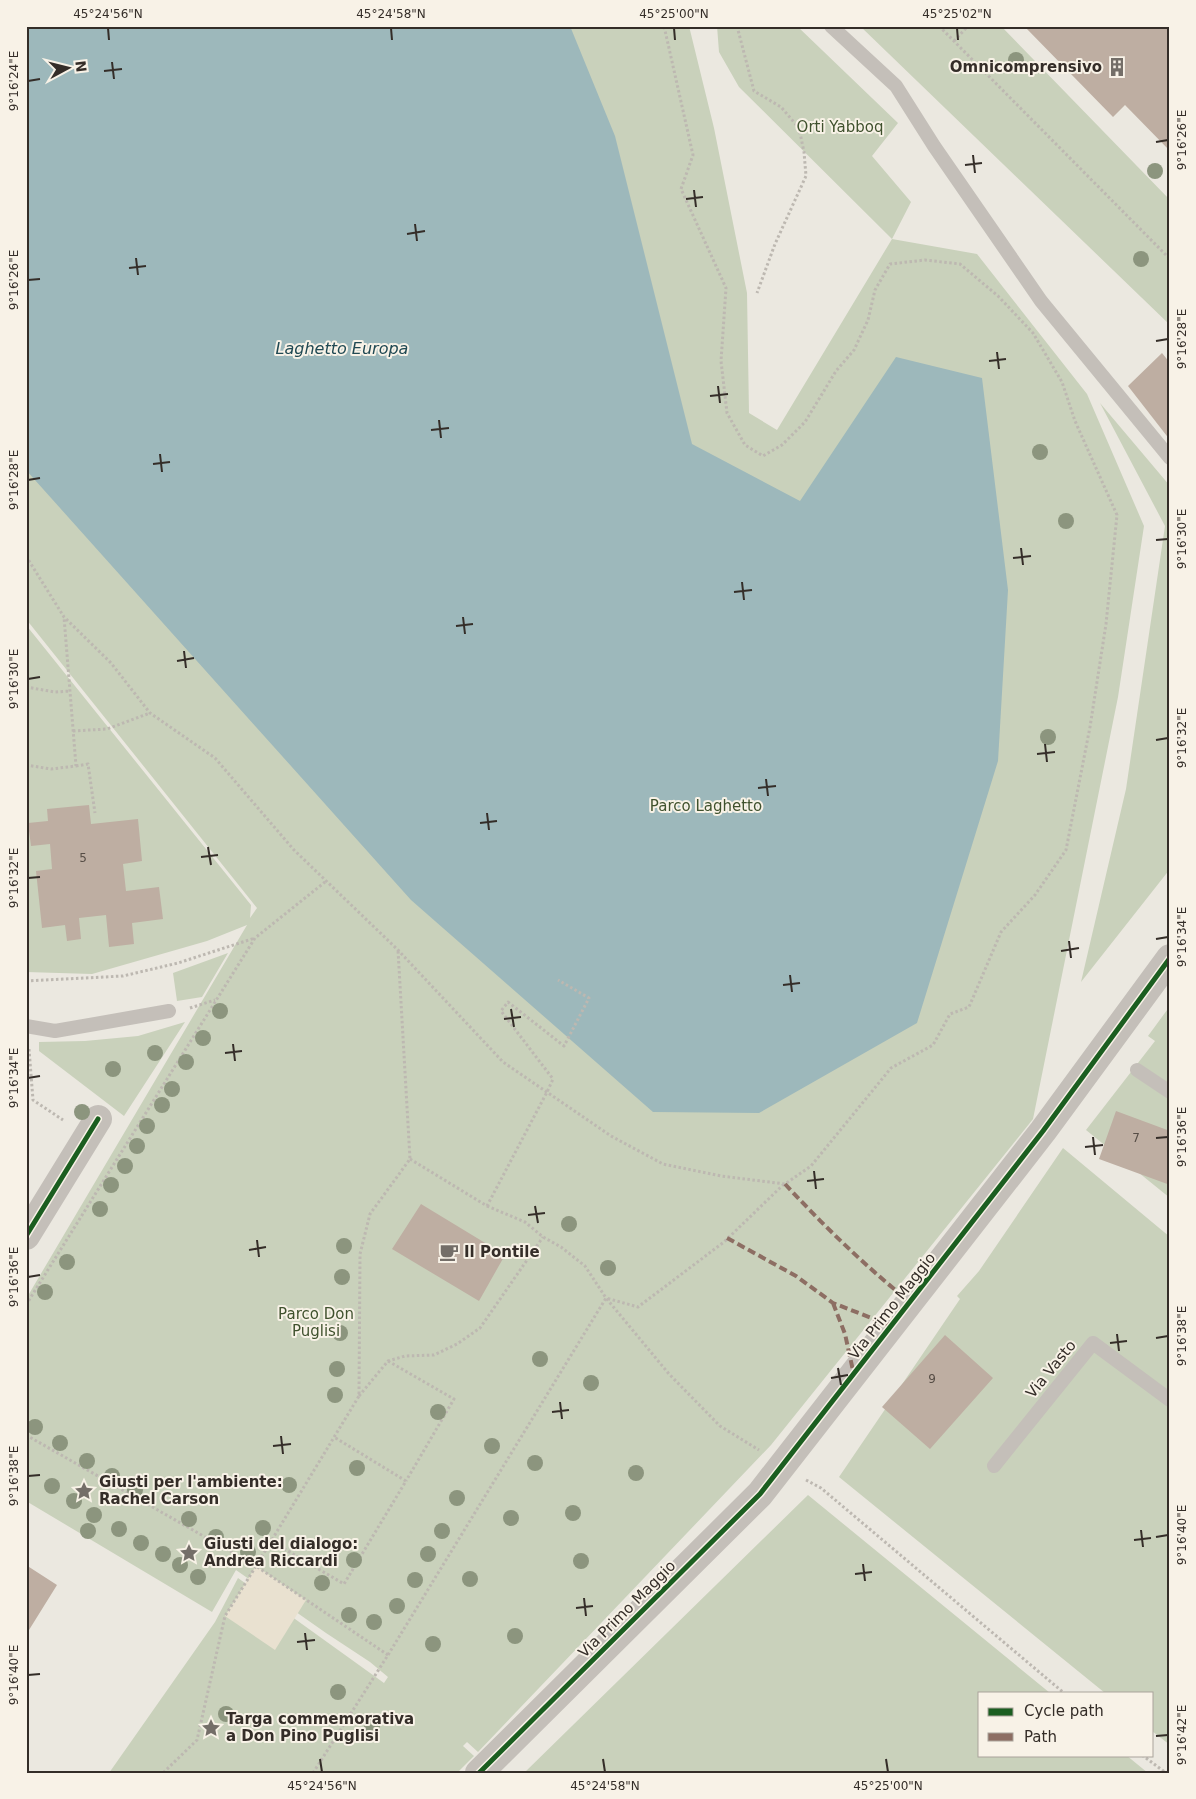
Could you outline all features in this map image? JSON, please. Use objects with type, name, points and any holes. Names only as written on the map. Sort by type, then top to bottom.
[{"type":"street","name":"Via Primo Maggio","points":[[479,1773],[760,1494],[1043,1132],[1170,958]]},
{"type":"street","points":[[26,1236],[93,1127]]},
{"type":"lane","points":[[831,26],[896,86],[934,146],[1041,301],[1170,458]]},
{"type":"lane","points":[[27,1026],[55,1031],[169,1011]]},
{"type":"lane","points":[[1137,1070],[1170,1092]]},
{"type":"lane","name":"Via Vasto","points":[[994,1466],[1093,1343],[1170,1400]]},
{"type":"path","points":[[606,1298],[638,1307],[724,1242],[785,1184],[811,1166],[891,1068],[933,1045],[950,1014],[969,1007],[1001,932],[1035,895],[1066,850],[1090,727],[1104,634],[1117,515],[1075,422],[1062,382],[1033,333],[998,296],[960,264],[925,260],[890,264],[875,290],[868,320],[854,350],[836,371],[806,422],[782,445],[763,456],[745,446],[727,413],[720,361],[726,288],[681,189],[693,155],[664,26]]},
{"type":"path","points":[[737,26],[754,91],[781,108],[800,128],[806,176],[757,293]]},
{"type":"path","points":[[939,26],[1170,259]]},
{"type":"path","points":[[954,41],[968,26]]},
{"type":"path","points":[[26,556],[64,617],[111,662],[150,713],[214,758],[294,850],[325,882],[398,949],[504,1062],[611,1136],[663,1164],[721,1176],[785,1184]]},
{"type":"path","points":[[64,617],[76,766]]},
{"type":"path","points":[[26,687],[55,692],[70,691]]},
{"type":"path","points":[[73,731],[107,729],[150,713]]},
{"type":"path","points":[[26,765],[51,768],[88,764],[94,814]]},
{"type":"path","points":[[26,1305],[255,938],[325,882]]},
{"type":"path","points":[[26,981],[123,976],[178,963],[255,938]]},
{"type":"path","points":[[359,1396],[360,1254],[370,1214],[410,1159],[398,949]]},
{"type":"path","points":[[486,1206],[548,1092],[552,1079],[501,1012],[508,1002],[564,1046],[589,998],[558,980]]},
{"type":"path","points":[[27,1026],[33,1100],[93,1127],[119,1156]]},
{"type":"path","points":[[410,1159],[486,1206],[525,1222],[585,1266],[606,1298],[669,1374],[720,1426],[761,1451]]},
{"type":"path","points":[[163,1773],[197,1740],[225,1616],[359,1396],[388,1361],[405,1356],[434,1356],[457,1344],[480,1328],[543,1237]]},
{"type":"path","points":[[313,1773],[388,1655],[606,1298]]},
{"type":"path","points":[[271,1540],[344,1584],[454,1399],[388,1361]]},
{"type":"path","points":[[26,1435],[256,1566],[388,1655]]},
{"type":"path","points":[[334,1437],[406,1481]]},
{"type":"path","points":[[821,1488],[1063,1692]]},
{"type":"path","points":[[1143,1756],[1166,1773]]},
{"type":"green space","name":"Parco Laghetto","points":[[26,26],[689,26],[714,128],[747,293],[749,413],[777,430],[892,239],[977,254],[1087,394],[1144,526],[1118,697],[1033,1119],[771,1445],[478,1752],[467,1742],[463,1746],[474,1756],[457,1773],[109,1773],[215,1622],[238,1578],[384,1683],[388,1677],[370,1662],[236,1570],[212,1612],[26,1501],[26,1299],[247,925],[207,941],[92,974],[26,972],[26,625],[251,905],[250,918],[257,908],[26,619]]},
{"type":"green space","name":"Orti Yabboq","points":[[717,26],[797,26],[898,123],[872,156],[911,202],[892,239],[739,87],[719,52]]},
{"type":"green space","points":[[860,26],[1001,26],[1170,200],[1170,325]]},
{"type":"green space","points":[[1100,403],[1170,486],[1170,869],[1081,982],[1126,789],[1165,526]]},
{"type":"green space","points":[[228,953],[202,997],[177,1001],[173,973]]},
{"type":"green space","points":[[1170,1006],[1170,1198],[1086,1130],[1155,1041],[1148,1036]]},
{"type":"green space","points":[[185,1022],[124,1116],[39,1051],[39,1042],[85,1041],[138,1036]]},
{"type":"green space","points":[[1063,1148],[1170,1237],[1170,1745],[1154,1733],[1154,1692],[1104,1692],[839,1477],[960,1299],[957,1296],[979,1271]]},
{"type":"green space","points":[[808,1495],[1049,1692],[978,1692],[978,1756],[1127,1756],[1148,1773],[524,1773]]},
{"type":"shaded area","points":[[256,1566],[306,1600],[275,1650],[225,1616]]},
{"type":"water","name":"Laghetto Europa","points":[[26,26],[570,26],[615,136],[692,444],[800,501],[896,357],[982,378],[1008,590],[998,761],[917,1023],[759,1113],[653,1112],[411,900],[26,470]]},
{"type":"building","name":"Omnicomprensivo","points":[[1028,26],[1170,26],[1170,151],[1125,105],[1113,117],[1026,28]]},
{"type":"building","points":[[1162,353],[1170,363],[1170,440],[1128,386]]},
{"type":"building","points":[[89,805],[91,824],[138,819],[142,861],[123,864],[126,891],[159,887],[163,919],[132,923],[134,944],[109,947],[106,915],[79,918],[81,939],[67,941],[65,925],[42,928],[36,871],[52,869],[50,844],[31,846],[28,823],[48,821],[47,809]]},
{"type":"building","points":[[1116,1111],[1170,1131],[1170,1185],[1099,1159]]},
{"type":"building","name":"Il Pontile","points":[[421,1204],[505,1255],[479,1301],[392,1249]]},
{"type":"building","points":[[945,1335],[993,1378],[930,1449],[882,1407]]},
{"type":"building","points":[[26,1565],[57,1585],[29,1630],[26,1628]]},
{"type":"marked path","points":[[785,1184],[845,1245],[910,1302]]},
{"type":"marked path","points":[[727,1238],[796,1276],[833,1303],[892,1326]]},
{"type":"marked path","points":[[833,1303],[845,1334],[854,1375]]},
{"type":"cycle path","points":[[479,1773],[760,1494],[1043,1131],[1170,958]]},
{"type":"cycle path","points":[[26,1236],[98,1119]]},
{"type":"place","name":"Omnicomprensivo","points":[[1117,67]]},
{"type":"place","name":"Il Pontile","points":[[449,1252]]},
{"type":"place","name":"Giusti per l'ambiente: Rachel Carson","points":[[84,1491]]},
{"type":"place","name":"Giusti del dialogo: Andrea Riccardi","points":[[189,1553]]},
{"type":"place","name":"Targa commemorativa a Don Pino Puglisi","points":[[211,1728]]},
{"type":"park label","name":"Parco Don Puglisi","points":[[316,1322]]}]
